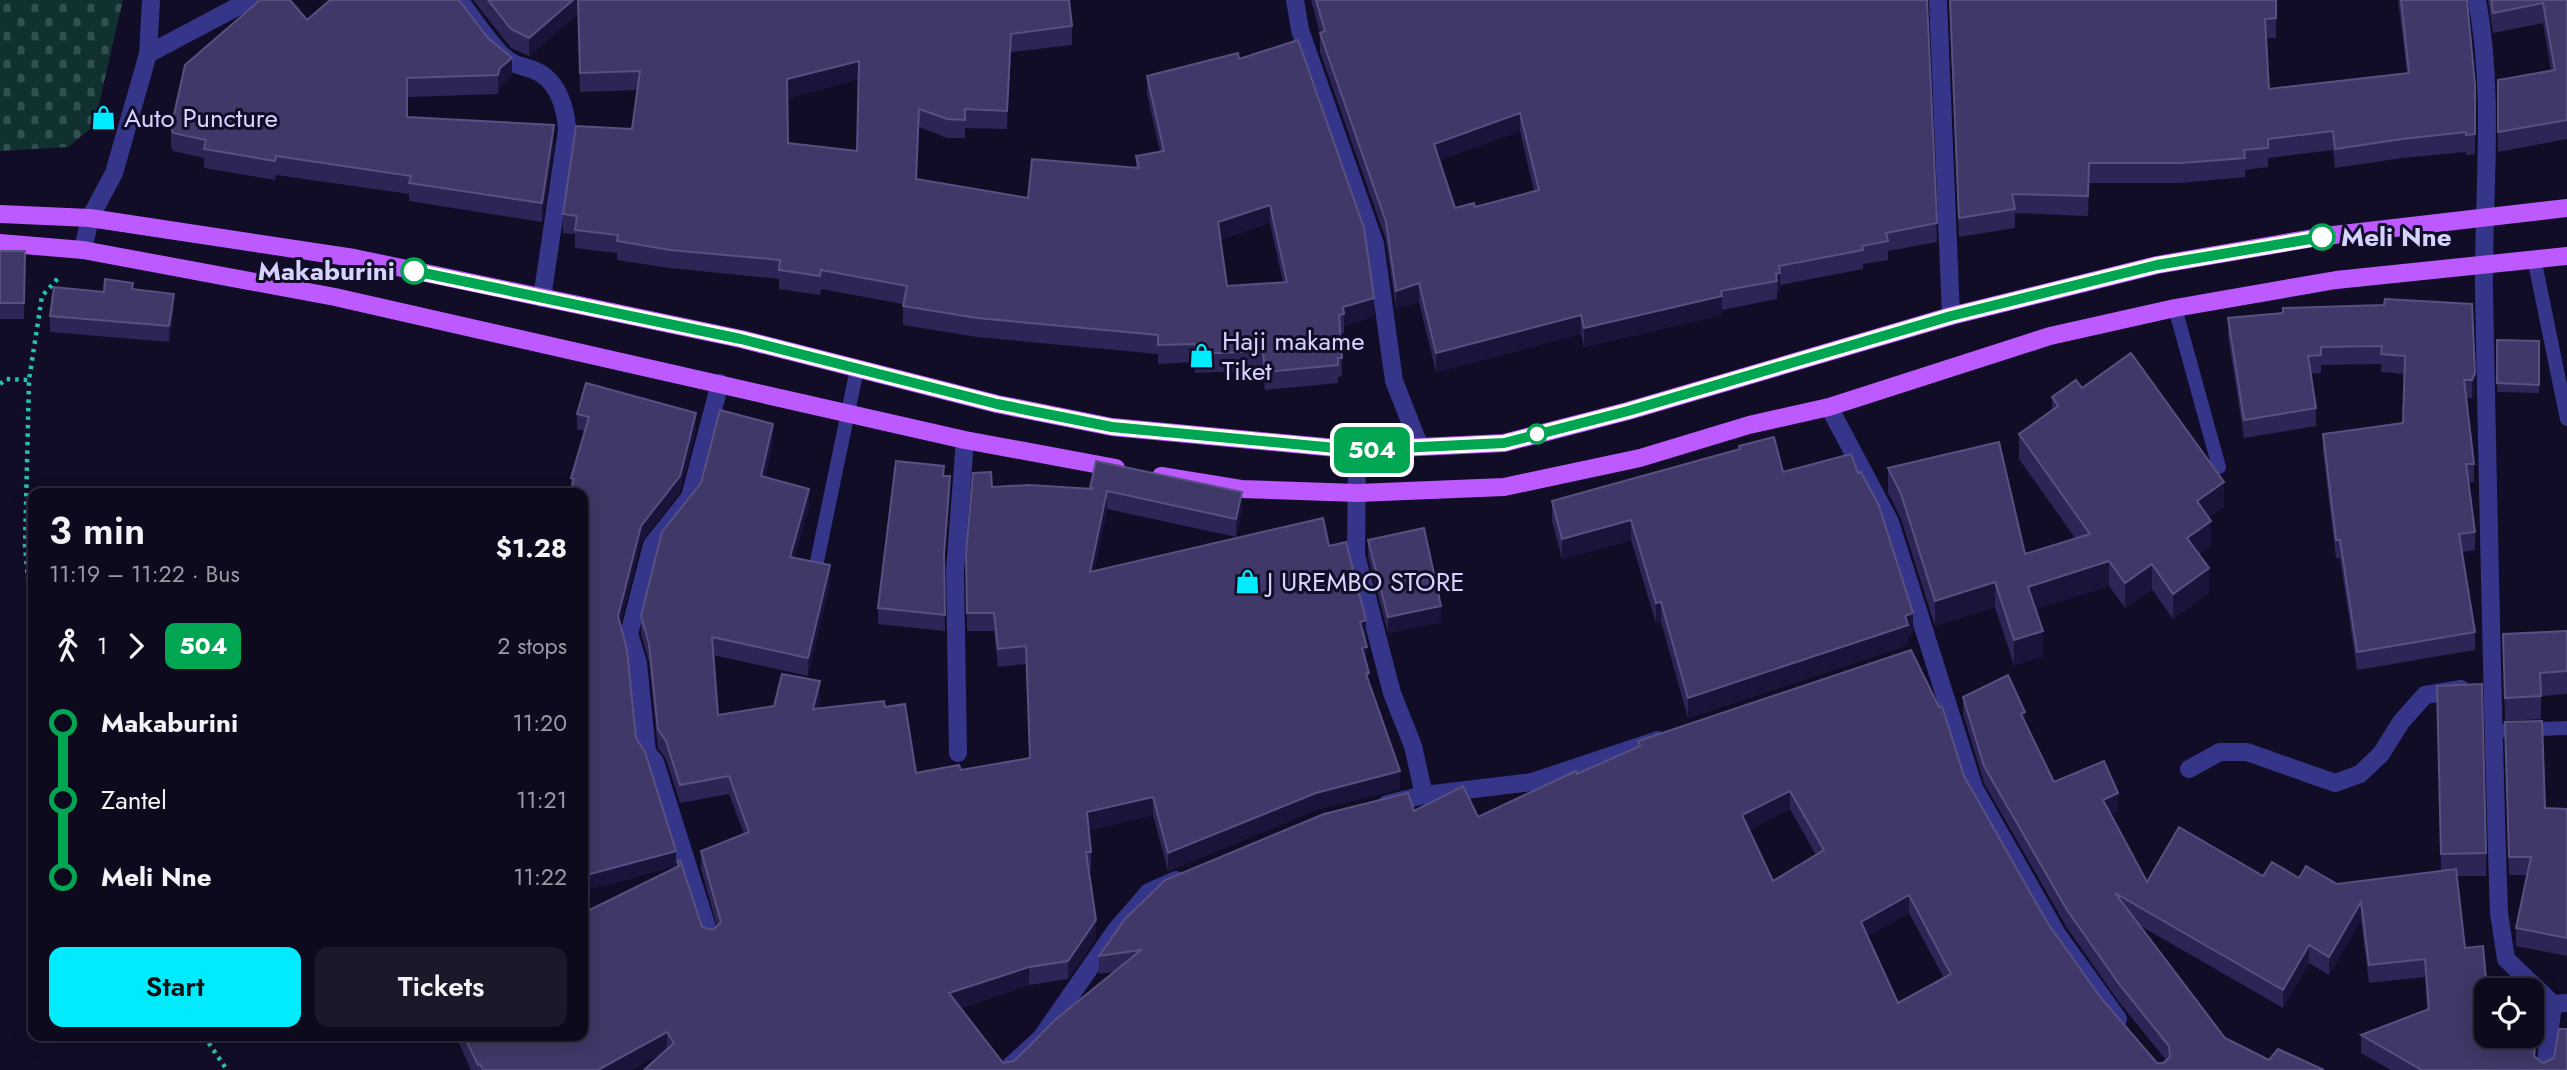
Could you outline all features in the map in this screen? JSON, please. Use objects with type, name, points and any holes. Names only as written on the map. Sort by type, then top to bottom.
[{"type":"main road","points":[[0,214],[90,218],[354,258],[741,339],[997,404],[1112,427],[1357,450],[1504,443],[1628,411],[1951,316],[2157,265],[2325,236],[2567,208]]},
{"type":"main road","points":[[0,243],[83,250],[335,297],[965,440],[1143,473],[1241,489],[1359,493],[1504,487],[1640,458],[1749,425],[1829,407],[2050,336],[2175,308],[2336,280],[2484,262],[2567,256]]},
{"type":"street","points":[[83,250],[90,218],[114,173],[148,54],[151,0]]},
{"type":"street","points":[[148,54],[250,0]]},
{"type":"street","points":[[459,0],[502,55],[515,66],[530,68],[545,75],[566,107],[567,130],[542,298]]},
{"type":"street","points":[[1295,0],[1300,30],[1375,244],[1394,381],[1420,447]]},
{"type":"street","points":[[1938,0],[1951,316]]},
{"type":"street","points":[[2477,0],[2483,29],[2488,119],[2484,262],[2499,914],[2506,959],[2560,1004],[2545,1070]]},
{"type":"street","points":[[710,937],[654,762],[647,749],[638,663],[629,634],[652,545],[690,498],[720,383]]},
{"type":"street","points":[[1829,407],[1890,522],[1922,652],[1974,788],[2057,934],[2126,1030]]},
{"type":"street","points":[[958,753],[955,571],[965,440]]},
{"type":"street","points":[[1357,450],[1359,493],[1356,555],[1392,693],[1413,746],[1424,795]]},
{"type":"street","points":[[2189,769],[2220,752],[2247,752],[2335,783],[2360,774],[2381,754],[2401,722],[2425,695],[2492,684]]},
{"type":"street","points":[[1372,808],[1424,795],[1532,782],[1677,734]]},
{"type":"street","points":[[1006,1070],[1041,1038],[1116,930],[1149,892],[1195,871]]},
{"type":"lane","points":[[2534,258],[2567,419]]},
{"type":"lane","points":[[2175,308],[2219,467]]},
{"type":"lane","points":[[815,571],[857,369]]},
{"type":"lane","points":[[2493,731],[2567,727]]},
{"type":"path","points":[[28,579],[25,547],[29,380],[42,296],[83,250]]},
{"type":"path","points":[[0,384],[6,379],[29,380]]},
{"type":"path","points":[[207,1041],[227,1070]]},
{"type":"green space","points":[[0,0],[123,0],[94,126],[68,147],[0,151]]},
{"type":"building","points":[[260,0],[290,0],[307,20],[330,0],[459,0],[488,38],[512,58],[500,68],[498,75],[407,78],[407,117],[554,125],[542,203],[409,183],[411,176],[276,156],[275,161],[204,149],[206,140],[173,133],[171,128],[185,65]]},
{"type":"building","points":[[488,0],[573,0],[529,38],[511,29]]},
{"type":"building","points":[[578,0],[1069,0],[1072,26],[1011,34],[1007,111],[965,109],[965,120],[947,119],[919,109],[916,179],[1028,198],[1032,159],[1139,168],[1136,156],[1164,151],[1147,76],[1238,53],[1239,59],[1298,40],[1364,228],[1374,298],[1343,307],[1344,314],[1339,315],[1342,358],[1338,358],[1338,365],[1265,372],[1263,351],[1195,354],[1195,344],[1158,345],[1158,335],[977,318],[903,306],[907,286],[821,270],[820,276],[779,270],[780,260],[670,250],[617,241],[618,235],[575,230],[577,216],[563,214],[576,126],[632,129],[640,71],[580,73]],"holes":[[[859,61],[857,151],[788,143],[787,79]],[[1270,205],[1287,282],[1227,286],[1218,222]]]},
{"type":"building","points":[[1316,0],[1927,0],[1937,223],[1886,233],[1888,241],[1862,246],[1863,250],[1779,266],[1777,281],[1721,291],[1722,296],[1584,328],[1581,315],[1436,353],[1419,283],[1396,291],[1386,222],[1320,33],[1325,31]],"holes":[[[1520,113],[1539,190],[1475,207],[1474,203],[1455,208],[1434,144]]]},
{"type":"building","points":[[1950,0],[2276,0],[2276,18],[2265,19],[2269,89],[2409,73],[2401,0],[2467,0],[2475,85],[2475,134],[2466,135],[2466,132],[2335,149],[2333,131],[2268,139],[2268,148],[2244,150],[2245,158],[2181,163],[2089,163],[2088,196],[2012,194],[2015,209],[1959,218]]},
{"type":"building","points":[[2491,0],[2567,0],[2567,120],[2498,132],[2498,80],[2555,70],[2543,3],[2493,13]]},
{"type":"building","points":[[0,251],[25,251],[24,303],[0,303]]},
{"type":"building","points":[[105,279],[133,283],[132,289],[174,294],[169,326],[50,316],[54,287],[104,292]]},
{"type":"building","points":[[2385,299],[2472,304],[2475,373],[2472,380],[2464,380],[2474,464],[2466,464],[2475,532],[2459,534],[2475,632],[2357,652],[2340,540],[2336,540],[2323,434],[2403,423],[2405,356],[2381,354],[2382,346],[2321,347],[2321,355],[2308,356],[2316,408],[2244,420],[2228,318],[2283,313],[2283,308],[2384,305]]},
{"type":"building","points":[[2497,340],[2539,341],[2539,385],[2497,383]]},
{"type":"building","points":[[2131,353],[2224,482],[2197,501],[2211,521],[2187,538],[2209,568],[2173,594],[2152,564],[2125,583],[2109,561],[2028,587],[2043,631],[2014,640],[1995,582],[1935,601],[1901,494],[1888,468],[1999,442],[2025,554],[2090,534],[2019,434],[2058,406],[2052,397],[2076,380],[2082,388]]},
{"type":"building","points":[[586,383],[696,413],[680,476],[641,526],[618,616],[627,650],[636,738],[645,752],[676,851],[588,875],[588,488],[572,488],[574,479],[571,478],[589,417],[577,414]]},
{"type":"building","points":[[720,410],[773,424],[761,476],[809,489],[790,557],[830,565],[808,658],[712,637],[718,715],[774,706],[782,674],[820,681],[813,709],[884,701],[885,707],[905,704],[916,773],[959,765],[961,770],[1030,758],[1026,646],[998,649],[994,613],[967,613],[966,553],[973,473],[991,472],[992,487],[1029,485],[1094,489],[1090,488],[1096,461],[1242,492],[1236,519],[1107,491],[1090,572],[1323,518],[1329,546],[1346,542],[1366,620],[1360,622],[1367,647],[1362,648],[1369,673],[1366,674],[1400,771],[1316,793],[1168,853],[1153,797],[1087,812],[1091,852],[1086,852],[1096,920],[1068,961],[1029,967],[949,993],[1003,1063],[1014,1061],[1055,1020],[1141,950],[1099,956],[1125,919],[1165,880],[1324,814],[1408,793],[1414,811],[1463,786],[1478,817],[1576,771],[1577,774],[1640,746],[1638,741],[1911,650],[1939,707],[1942,706],[1964,776],[2047,922],[2101,998],[2157,1063],[2163,1063],[2170,1057],[2169,1046],[2119,984],[2067,910],[1984,766],[1963,697],[2008,675],[2025,712],[2021,714],[2054,782],[2104,761],[2118,793],[2103,800],[2147,882],[2179,827],[2263,876],[2272,862],[2299,878],[2306,866],[2337,884],[2456,869],[2465,948],[2483,946],[2486,978],[2474,978],[2474,1048],[2535,1048],[2534,1056],[2543,1063],[2554,1058],[2559,1029],[2567,1029],[2567,1070],[2422,1070],[2361,1035],[2429,1009],[2425,959],[2369,965],[2361,902],[2329,957],[2309,945],[2283,990],[2115,893],[2225,1038],[2269,1060],[2278,1049],[2324,1070],[644,1070],[674,1043],[667,1032],[598,1070],[483,1070],[466,1041],[588,1041],[588,911],[679,866],[677,861],[680,860],[702,927],[713,930],[721,922],[701,851],[749,832],[729,776],[680,785],[666,741],[658,730],[649,644],[641,616],[662,532],[701,483]],"holes":[[[1790,791],[1824,850],[1773,881],[1742,815]],[[1909,895],[1951,974],[1898,1003],[1861,922]]]},
{"type":"building","points":[[1774,437],[1783,472],[1851,454],[1858,473],[1861,472],[1879,506],[1913,613],[1905,616],[1908,625],[1688,698],[1661,602],[1656,603],[1631,520],[1562,539],[1552,501],[1740,449],[1739,446]]},
{"type":"building","points":[[896,461],[944,466],[943,476],[950,476],[944,554],[945,615],[878,608]]},
{"type":"building","points":[[1424,528],[1441,606],[1388,617],[1368,540]]},
{"type":"building","points":[[2567,631],[2567,671],[2540,673],[2541,696],[2505,698],[2503,634]]},
{"type":"building","points":[[2482,684],[2486,853],[2441,854],[2437,686]]},
{"type":"building","points":[[2542,721],[2545,808],[2567,809],[2567,938],[2516,928],[2531,857],[2509,857],[2505,722]]},
{"type":"bus line","name":"504","points":[[414,271],[741,339],[997,404],[1112,427],[1357,450],[1504,443],[1628,411],[1951,316],[2157,265],[2322,237]]},
{"type":"place","name":"Auto Puncture","points":[[104,118]]},
{"type":"place","name":"Meli Nne","points":[[2322,237]]},
{"type":"place","name":"Makaburini","points":[[414,271]]},
{"type":"place","name":"Haji makame Tiket","points":[[1202,356]]},
{"type":"place","name":"J UREMBO STORE","points":[[1247,582]]}]
